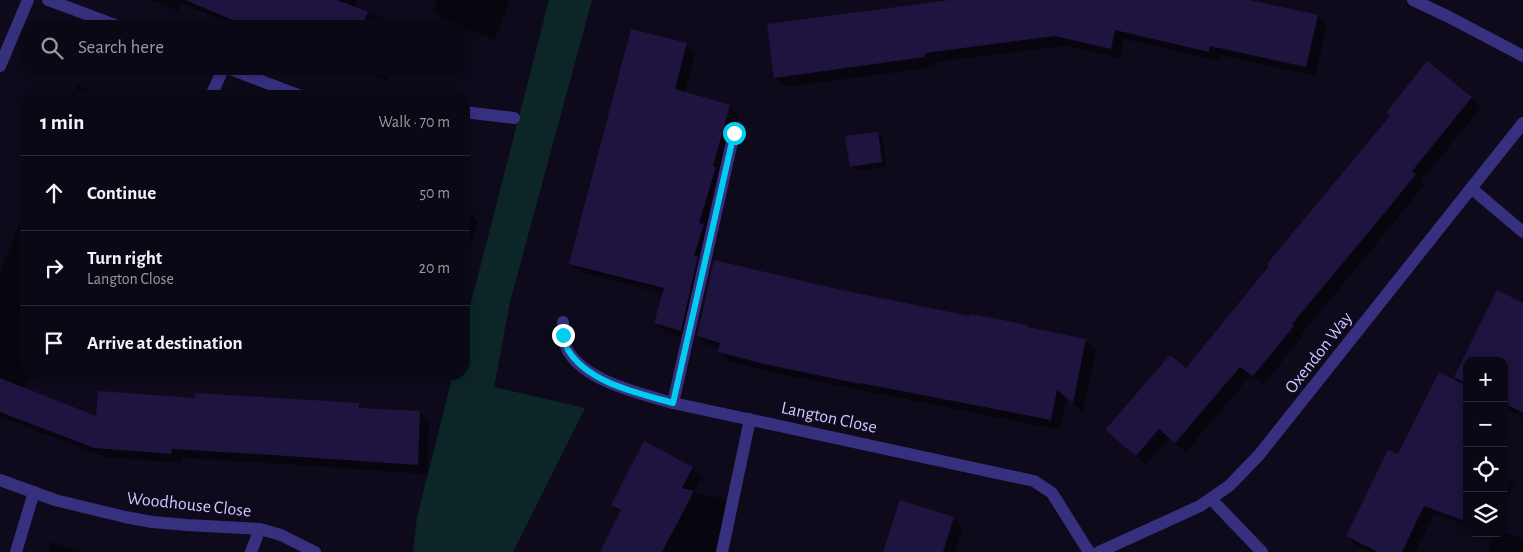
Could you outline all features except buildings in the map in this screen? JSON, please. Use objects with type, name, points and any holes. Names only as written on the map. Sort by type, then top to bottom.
[{"type":"street","points":[[0,66],[28,0]]},
{"type":"street","points":[[48,0],[102,20]]},
{"type":"street","points":[[1413,0],[1523,56]]},
{"type":"street","points":[[214,90],[220,75]]},
{"type":"street","points":[[246,75],[285,90]]},
{"type":"street","points":[[470,113],[514,118]]},
{"type":"street","name":"Oxendon Way","points":[[1099,552],[1185,513],[1211,499],[1237,478],[1281,428],[1523,123]]},
{"type":"street","points":[[673,403],[734,133]]},
{"type":"street","points":[[1471,188],[1523,232]]},
{"type":"street","name":"Langton Close","points":[[563,322],[563,335],[567,349],[575,359],[598,376],[627,390],[673,403],[1034,481],[1052,493],[1089,552]]},
{"type":"street","points":[[722,552],[750,419]]},
{"type":"street","name":"Woodhouse Close","points":[[0,480],[55,500],[99,512],[152,522],[260,529],[281,535],[316,552]]},
{"type":"street","points":[[16,552],[34,492]]},
{"type":"street","points":[[1211,499],[1262,552]]},
{"type":"street","points":[[251,552],[260,529]]},
{"type":"green space","points":[[549,0],[592,0],[510,302],[494,387],[585,408],[513,552],[413,552],[417,517],[451,380],[470,380],[470,307]]},
{"type":"route","points":[[563,335],[567,349],[585,368],[627,390],[673,403],[734,133]]}]
